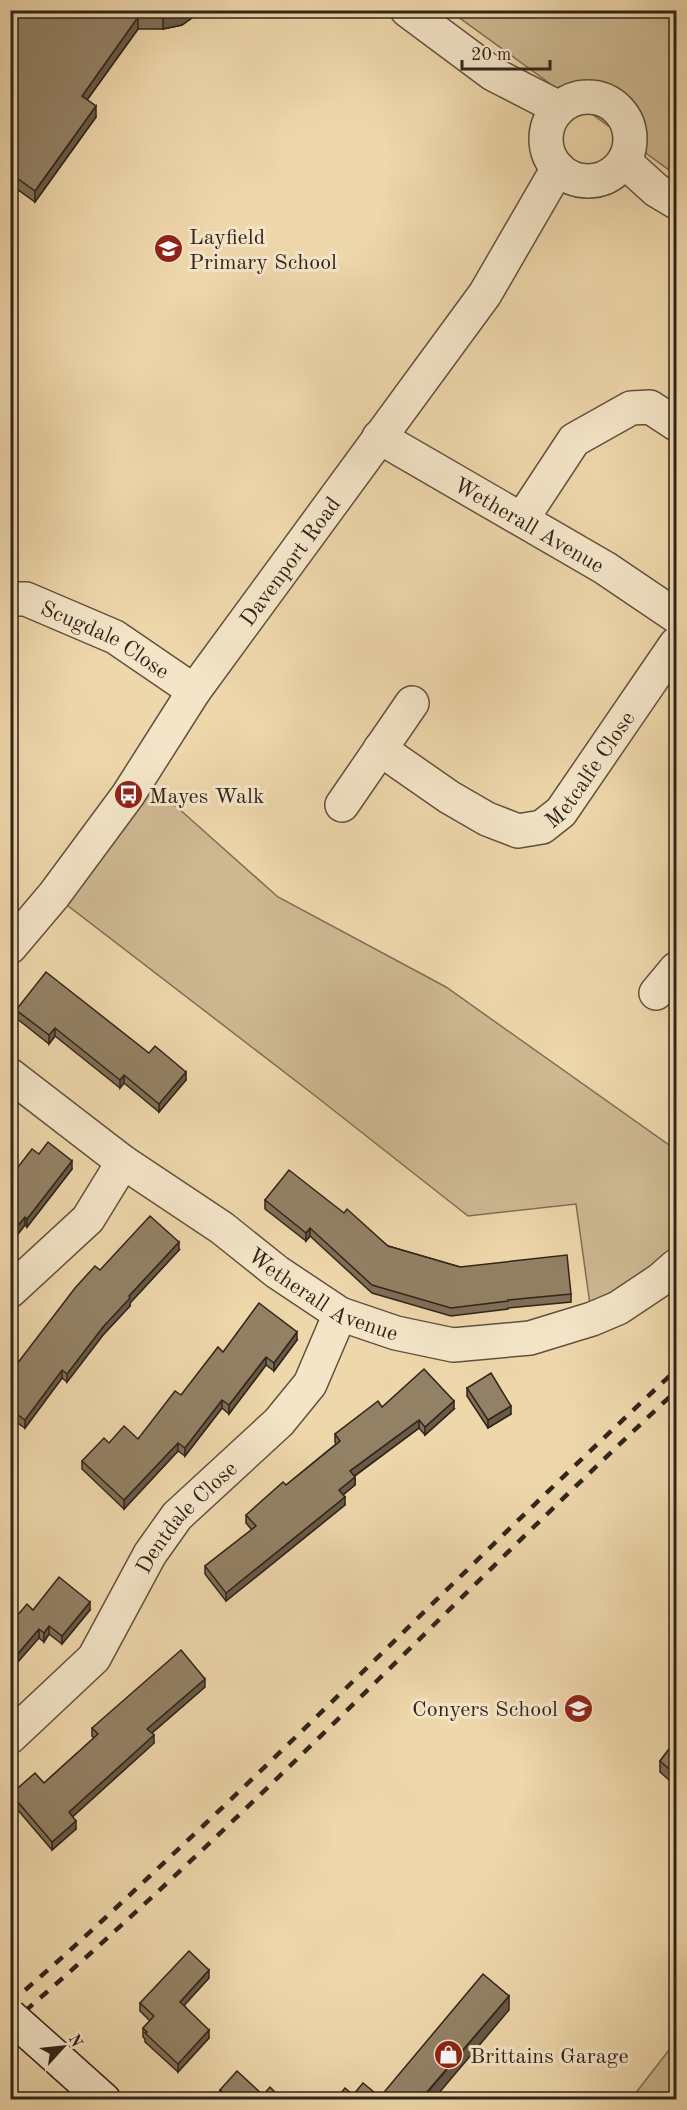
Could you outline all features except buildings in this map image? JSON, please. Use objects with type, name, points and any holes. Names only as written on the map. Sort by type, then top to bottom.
[{"type":"street","points":[[407,10],[493,74],[559,108]]},
{"type":"street","points":[[589,96],[609,102],[623,114],[631,138],[624,161],[610,175],[594,181],[579,180],[558,168],[549,154],[546,137],[549,122],[559,108],[572,99],[589,96]]},
{"type":"street","points":[[624,161],[656,190],[676,202]]},
{"type":"street","name":"Davenport Road","points":[[10,947],[54,895],[128,795],[194,691],[484,294],[558,168]]},
{"type":"street","points":[[522,519],[574,440],[632,408],[650,407],[676,424]]},
{"type":"street","name":"Wetherall Avenue","points":[[379,437],[436,472],[606,568],[676,616]]},
{"type":"street","name":"Scugdale Close","points":[[10,598],[26,599],[115,637],[194,691]]},
{"type":"street","name":"Metcalfe Close","points":[[380,749],[449,797],[488,819],[518,831],[542,827],[561,812],[676,644]]},
{"type":"street","points":[[342,805],[412,703]]},
{"type":"street","name":"Wetherall Avenue","points":[[10,1075],[123,1162],[222,1228],[277,1272],[340,1314],[396,1333],[453,1345],[530,1338],[592,1319],[618,1308],[660,1280],[676,1266]]},
{"type":"street","points":[[10,1291],[88,1219],[123,1162]]},
{"type":"street","name":"Dentdale Close","points":[[17,1719],[94,1658],[150,1554],[177,1516],[279,1422],[310,1384],[340,1314]]},
{"type":"street","points":[[10,2016],[104,2100]]},
{"type":"shaded area","points":[[450,11],[676,11],[676,175]]},
{"type":"shaded area","points":[[141,775],[278,897],[446,987],[676,1150],[676,1266],[592,1319],[576,1204],[468,1216],[54,895]]},
{"type":"shaded area","points":[[676,2041],[676,2099],[631,2099]]},
{"type":"railway","points":[[10,2003],[204,1825],[676,1370]]},
{"type":"railway","points":[[10,2024],[181,1870],[676,1391]]},
{"type":"place","name":"Layfield Primary School","points":[[168,249]]},
{"type":"place","name":"Mayes Walk","points":[[128,795]]},
{"type":"place","name":"Conyers School","points":[[579,1708]]},
{"type":"place","name":"Brittains Garage","points":[[449,2055]]}]
